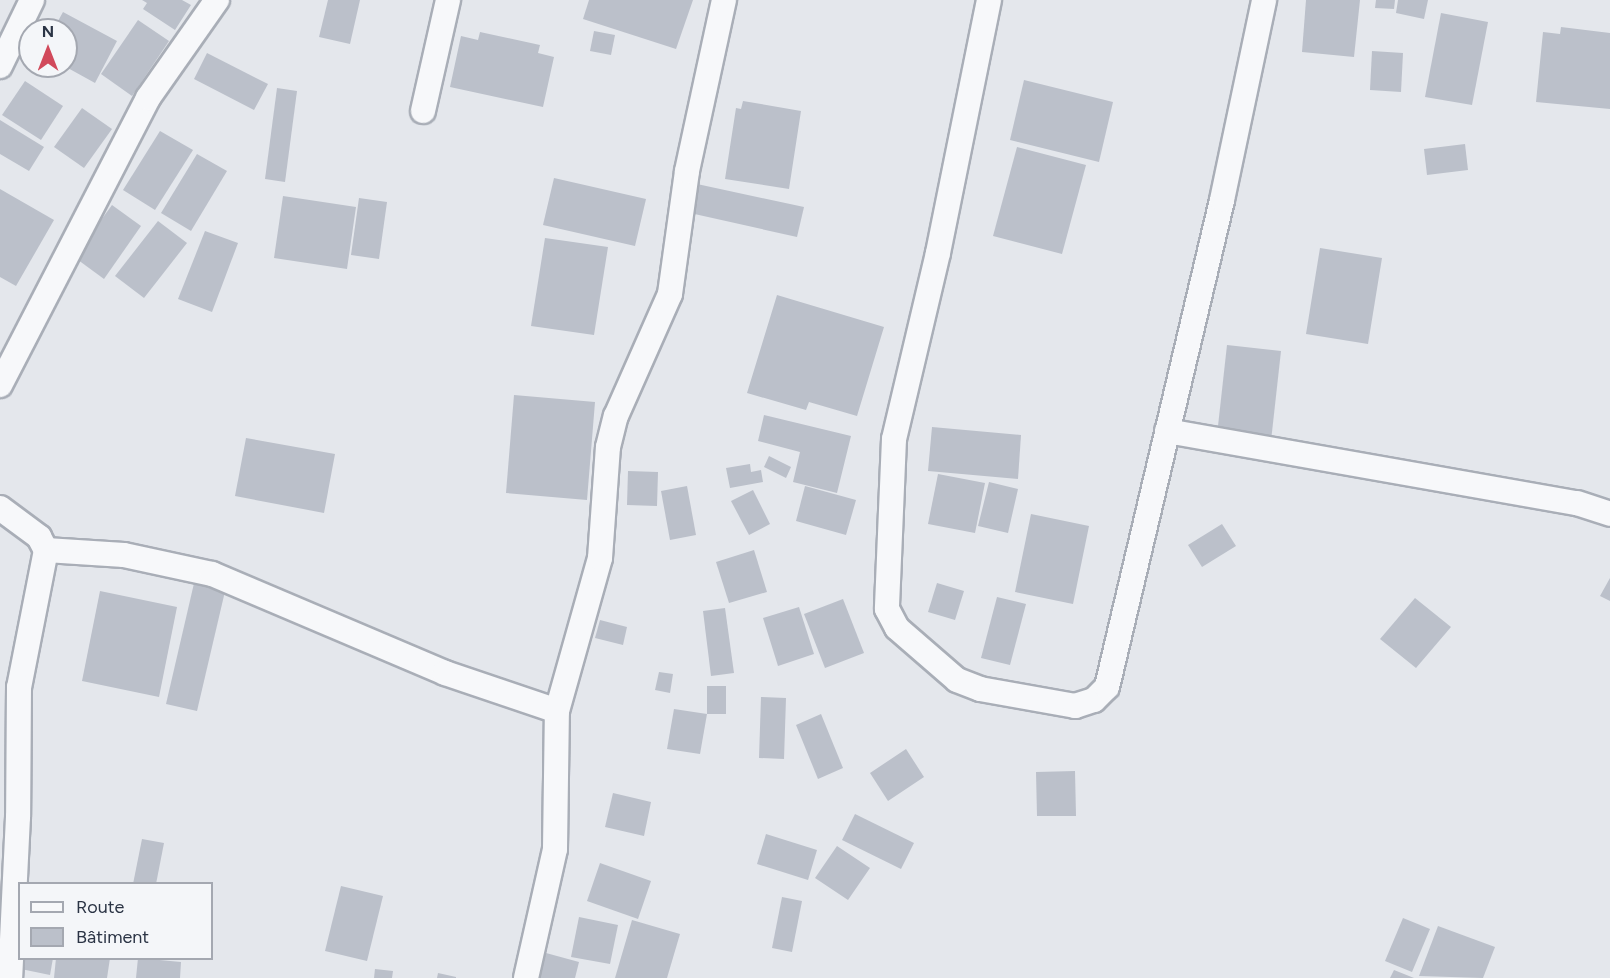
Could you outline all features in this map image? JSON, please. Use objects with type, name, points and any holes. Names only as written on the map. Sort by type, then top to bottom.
[{"type":"street","points":[[0,66],[32,0]]},
{"type":"street","points":[[0,385],[148,98],[217,0]]},
{"type":"street","points":[[423,111],[448,0]]},
{"type":"street","points":[[526,978],[555,849],[557,711],[600,558],[608,447],[616,417],[670,294],[687,171],[724,0]]},
{"type":"street","points":[[989,0],[938,253],[894,439],[889,491],[890,621],[957,680],[981,689],[1075,706],[1094,700],[1107,687],[1264,0]]},
{"type":"street","points":[[1167,431],[1577,503],[1610,514]]},
{"type":"street","points":[[0,508],[39,537],[46,550],[18,687],[6,924],[10,978]]},
{"type":"street","points":[[46,550],[124,555],[212,574],[445,673],[557,711]]},
{"type":"building","points":[[142,0],[182,0],[191,5],[175,30],[143,9],[147,3]]},
{"type":"building","points":[[328,0],[360,0],[350,44],[319,37]]},
{"type":"building","points":[[589,0],[693,0],[676,49],[583,19]]},
{"type":"building","points":[[1306,0],[1360,0],[1354,57],[1302,52]]},
{"type":"building","points":[[1376,0],[1395,0],[1394,9],[1375,8]]},
{"type":"building","points":[[1398,0],[1428,0],[1424,19],[1396,13]]},
{"type":"building","points":[[63,12],[74,18],[60,18]]},
{"type":"building","points":[[1441,13],[1488,22],[1472,105],[1425,97]]},
{"type":"building","points":[[78,20],[117,41],[95,83],[78,74]]},
{"type":"building","points":[[138,20],[169,41],[132,96],[101,74]]},
{"type":"building","points":[[1561,27],[1610,33],[1610,109],[1536,102],[1543,32],[1560,34]]},
{"type":"building","points":[[594,31],[615,35],[611,55],[590,51]]},
{"type":"building","points":[[480,32],[540,45],[538,53],[554,57],[543,107],[450,87],[461,36],[478,40]]},
{"type":"building","points":[[1372,51],[1403,53],[1401,92],[1370,90]]},
{"type":"building","points":[[207,53],[268,84],[254,110],[194,79]]},
{"type":"building","points":[[1024,80],[1113,102],[1099,162],[1010,140]]},
{"type":"building","points":[[25,81],[63,106],[41,140],[2,115]]},
{"type":"building","points":[[277,88],[297,91],[285,182],[265,179]]},
{"type":"building","points":[[743,101],[801,111],[789,189],[725,179],[736,108],[741,109]]},
{"type":"building","points":[[82,108],[112,129],[84,168],[54,147]]},
{"type":"building","points":[[0,120],[44,147],[29,171],[0,154]]},
{"type":"building","points":[[160,131],[193,150],[155,210],[123,190]]},
{"type":"building","points":[[1465,144],[1468,170],[1427,175],[1424,149]]},
{"type":"building","points":[[1017,147],[1086,165],[1062,254],[993,236]]},
{"type":"building","points":[[197,154],[227,171],[191,231],[161,213]]},
{"type":"building","points":[[554,178],[646,199],[635,246],[543,225]]},
{"type":"building","points":[[697,184],[804,207],[797,237],[690,213]]},
{"type":"building","points":[[0,189],[54,220],[16,286],[0,277]]},
{"type":"building","points":[[283,196],[356,207],[347,269],[274,258]]},
{"type":"building","points":[[359,198],[387,202],[379,259],[351,255]]},
{"type":"building","points":[[112,205],[141,226],[104,279],[74,257]]},
{"type":"building","points":[[158,221],[187,243],[144,298],[115,276]]},
{"type":"building","points":[[205,231],[238,243],[212,312],[178,299]]},
{"type":"building","points":[[545,238],[608,247],[594,335],[531,326]]},
{"type":"building","points":[[1320,248],[1382,258],[1368,344],[1306,334]]},
{"type":"building","points":[[777,295],[884,327],[857,416],[809,402],[806,410],[747,393]]},
{"type":"building","points":[[1227,345],[1281,351],[1271,441],[1217,435]]},
{"type":"building","points":[[514,395],[595,402],[587,500],[506,493]]},
{"type":"building","points":[[764,415],[851,436],[837,493],[793,482],[800,452],[758,441]]},
{"type":"building","points":[[932,427],[1021,435],[1018,479],[928,471]]},
{"type":"building","points":[[246,438],[335,454],[324,513],[235,496]]},
{"type":"building","points":[[769,456],[791,467],[786,478],[764,467]]},
{"type":"building","points":[[750,464],[751,472],[761,470],[763,482],[730,488],[726,468]]},
{"type":"building","points":[[628,471],[658,472],[657,506],[627,505]]},
{"type":"building","points":[[938,474],[985,483],[975,533],[928,524]]},
{"type":"building","points":[[989,482],[1018,489],[1008,533],[978,526]]},
{"type":"building","points":[[687,486],[696,535],[670,540],[661,491]]},
{"type":"building","points":[[805,486],[856,500],[846,535],[796,521]]},
{"type":"building","points":[[753,490],[770,524],[749,535],[731,501]]},
{"type":"building","points":[[1031,514],[1089,526],[1073,604],[1015,592]]},
{"type":"building","points":[[1222,524],[1236,546],[1202,567],[1188,545]]},
{"type":"building","points":[[754,550],[767,592],[729,603],[716,562]]},
{"type":"building","points":[[1610,578],[1610,601],[1600,596]]},
{"type":"building","points":[[195,579],[226,587],[197,711],[166,704]]},
{"type":"building","points":[[937,583],[964,591],[955,620],[928,612]]},
{"type":"building","points":[[100,591],[177,607],[159,697],[82,681]]},
{"type":"building","points":[[997,597],[1026,604],[1010,665],[981,658]]},
{"type":"building","points":[[1415,598],[1451,627],[1416,668],[1380,639]]},
{"type":"building","points":[[843,599],[864,653],[825,668],[804,614]]},
{"type":"building","points":[[799,607],[814,654],[778,666],[763,618]]},
{"type":"building","points":[[725,608],[734,673],[711,676],[703,611]]},
{"type":"building","points":[[600,620],[627,627],[623,645],[595,638]]},
{"type":"building","points":[[659,672],[673,674],[670,693],[655,690]]},
{"type":"building","points":[[707,686],[726,686],[726,714],[707,714]]},
{"type":"building","points":[[761,697],[786,698],[784,759],[759,758]]},
{"type":"building","points":[[674,709],[707,714],[700,754],[667,749]]},
{"type":"building","points":[[821,714],[843,768],[818,779],[796,725]]},
{"type":"building","points":[[906,749],[924,777],[888,801],[870,773]]},
{"type":"building","points":[[1075,771],[1076,816],[1037,816],[1036,772]]},
{"type":"building","points":[[613,793],[651,802],[644,836],[605,827]]},
{"type":"building","points":[[855,814],[914,843],[901,869],[842,840]]},
{"type":"building","points":[[766,834],[817,850],[808,880],[757,864]]},
{"type":"building","points":[[142,839],[164,843],[156,882],[133,882]]},
{"type":"building","points":[[837,846],[870,868],[848,900],[815,878]]},
{"type":"building","points":[[600,863],[651,881],[638,919],[587,901]]},
{"type":"building","points":[[341,886],[383,896],[367,961],[325,951]]},
{"type":"building","points":[[782,897],[802,901],[792,952],[772,948]]},
{"type":"building","points":[[579,917],[618,925],[610,964],[571,957]]},
{"type":"building","points":[[1403,918],[1430,929],[1412,972],[1385,961]]},
{"type":"building","points":[[632,920],[680,934],[667,978],[615,978]]},
{"type":"building","points":[[1438,926],[1495,947],[1483,978],[1419,976]]},
{"type":"building","points":[[546,953],[579,962],[575,978],[539,978]]},
{"type":"building","points":[[19,960],[53,960],[50,975],[16,968]]},
{"type":"building","points":[[56,960],[110,960],[107,978],[54,978]]},
{"type":"building","points":[[138,960],[181,962],[180,978],[136,978]]},
{"type":"building","points":[[375,969],[393,971],[392,978],[374,978]]},
{"type":"building","points":[[1394,970],[1414,978],[1390,978]]},
{"type":"building","points":[[438,973],[456,977],[456,978],[437,978]]}]
